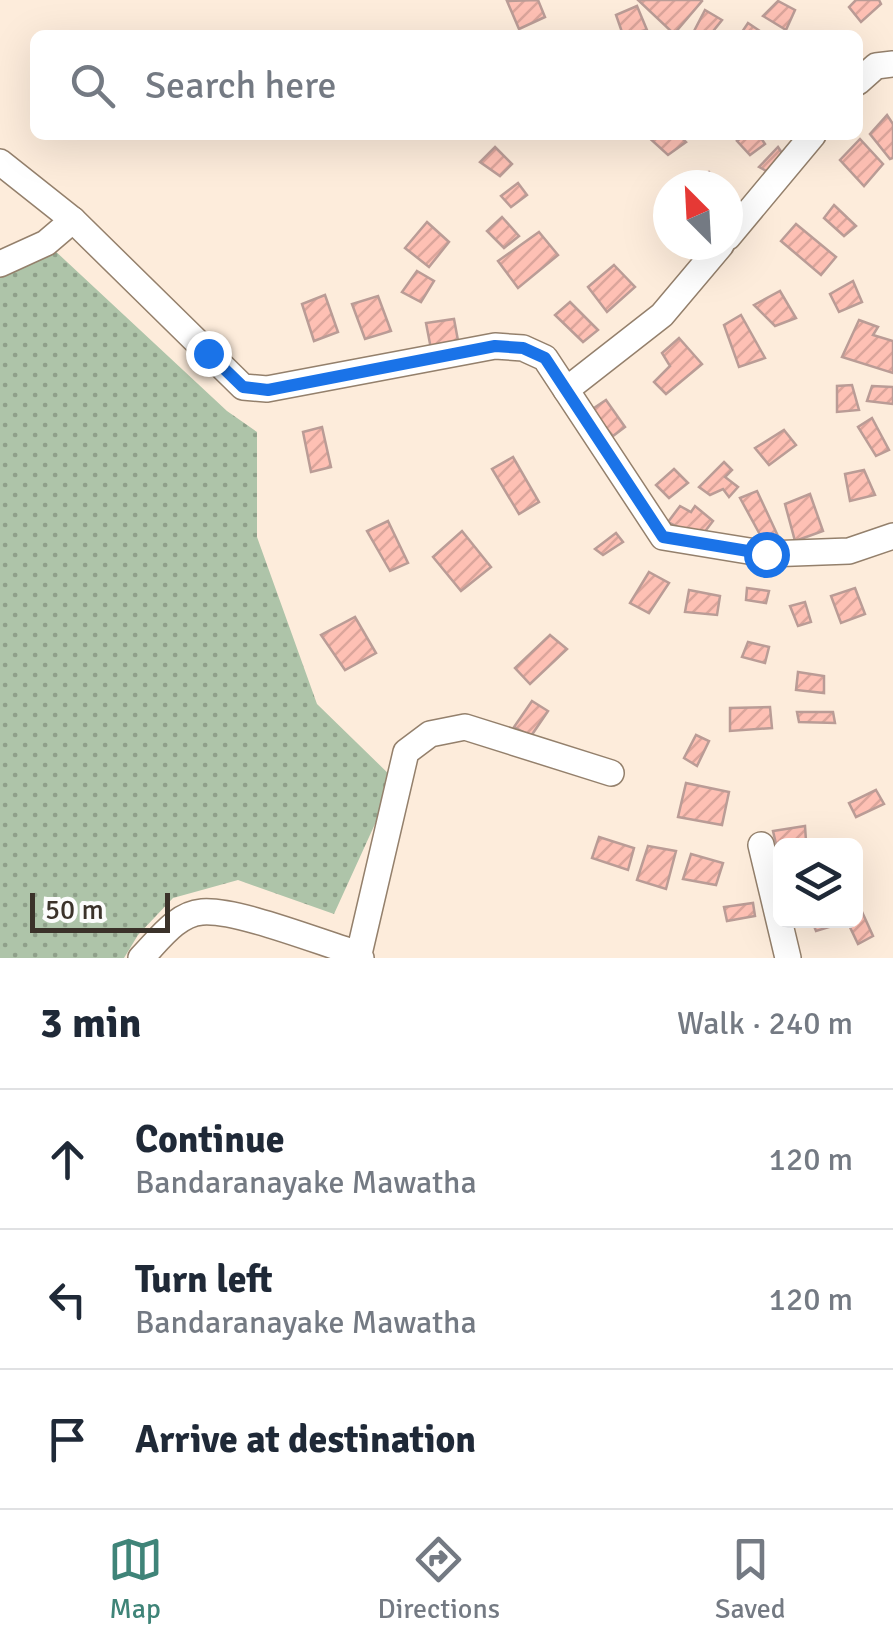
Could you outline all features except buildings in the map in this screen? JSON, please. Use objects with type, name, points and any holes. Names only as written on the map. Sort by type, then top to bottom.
[{"type":"street","points":[[863,78],[876,66],[893,64]]},
{"type":"street","points":[[743,218],[809,140]]},
{"type":"street","points":[[0,162],[73,220],[243,387],[268,390],[495,346],[523,348],[545,358],[663,537],[766,554],[849,551],[893,536]]},
{"type":"street","points":[[0,264],[46,243],[73,220]]},
{"type":"street","points":[[566,390],[662,315],[708,260]]},
{"type":"street","points":[[142,958],[175,922],[200,912],[240,918],[360,956],[406,752],[430,734],[465,727],[611,772]]},
{"type":"street","points":[[761,845],[788,958]]},
{"type":"green space","points":[[52,248],[227,411],[257,432],[257,537],[317,704],[395,780],[334,914],[238,880],[173,898],[138,935],[124,958],[0,958],[0,267]]},
{"type":"route","points":[[208,353],[243,387],[268,390],[495,346],[523,348],[545,358],[663,537],[766,554]]}]
